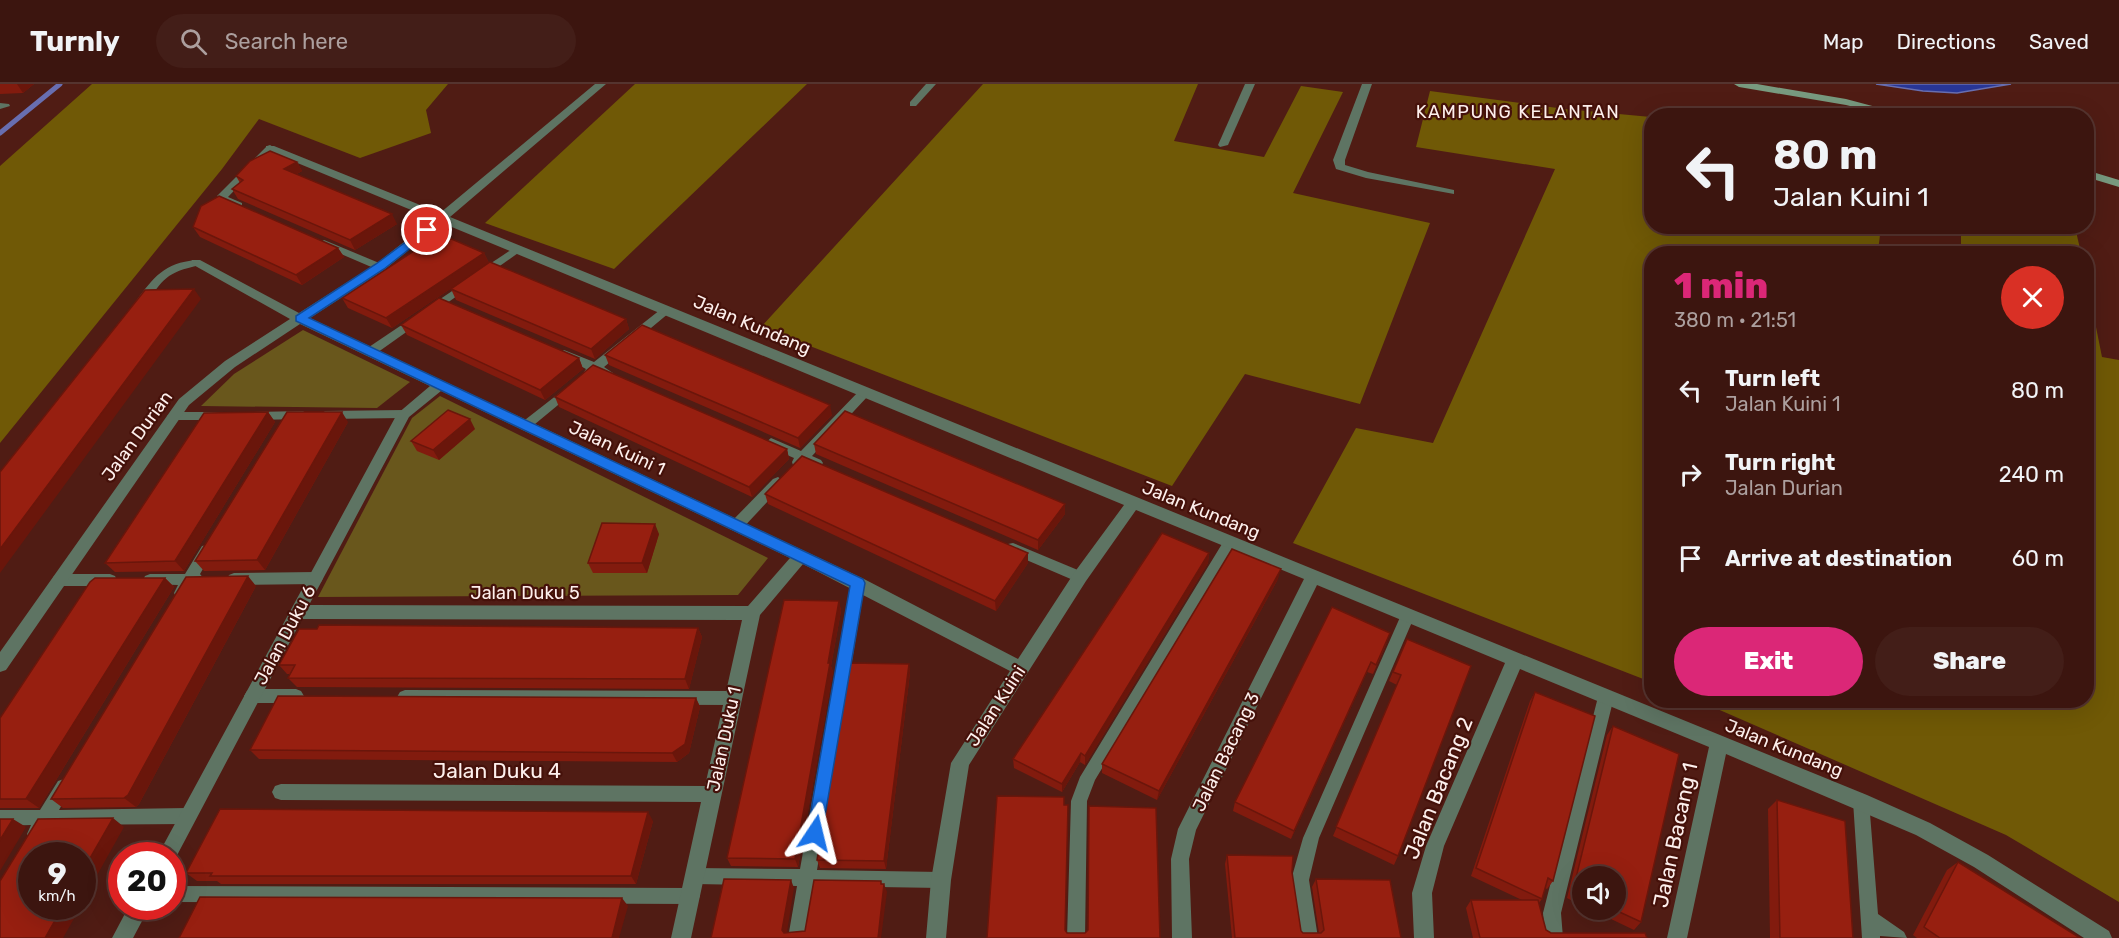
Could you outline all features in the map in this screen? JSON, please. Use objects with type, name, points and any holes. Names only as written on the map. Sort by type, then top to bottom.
[{"type":"street","name":"Jalan Durian","points":[[0,665],[184,402],[230,364],[380,267],[601,84]]},
{"type":"street","points":[[1367,84],[1339,160],[1340,167],[1366,175],[1450,192]]},
{"type":"street","points":[[1739,84],[1871,108]]},
{"type":"street","name":"Jalan Kundang","points":[[270,148],[443,217],[864,393],[1861,801],[1923,829],[1981,861],[2102,938]]},
{"type":"street","points":[[2094,176],[2119,184]]},
{"type":"street","name":"Jalan Kuini 1","points":[[196,263],[300,319],[858,583],[1021,668]]},
{"type":"street","points":[[404,414],[440,385]]},
{"type":"street","name":"Jalan Duku 6","points":[[174,842],[404,414]]},
{"type":"street","name":"Jalan Kuini","points":[[936,938],[941,880],[960,763],[1080,577],[1133,503]]},
{"type":"street","name":"Jalan Duku 1","points":[[681,938],[752,613],[800,557]]},
{"type":"street","name":"Jalan Bacang 3","points":[[1182,938],[1180,859],[1187,829],[1312,577]]},
{"type":"street","name":"Jalan Duku 5","points":[[298,612],[752,613]]},
{"type":"street","name":"Jalan Bacang 2","points":[[1424,938],[1422,893],[1435,846],[1515,660]]},
{"type":"street","name":"Jalan Bacang 1","points":[[1677,938],[1719,743]]},
{"type":"street","name":"Jalan Duku 4","points":[[281,792],[712,794]]},
{"type":"street","points":[[122,938],[132,920]]},
{"type":"lane","points":[[914,104],[931,84]]},
{"type":"lane","points":[[1223,145],[1250,84]]},
{"type":"lane","points":[[253,212],[221,198],[270,148]]},
{"type":"lane","points":[[316,239],[380,267]]},
{"type":"lane","points":[[370,352],[448,304],[517,249]]},
{"type":"lane","points":[[128,318],[164,272],[179,264],[196,263]]},
{"type":"lane","points":[[525,426],[665,310]]},
{"type":"lane","points":[[552,349],[617,377]]},
{"type":"lane","points":[[736,526],[864,393]]},
{"type":"lane","points":[[173,416],[404,414]]},
{"type":"lane","points":[[277,436],[289,415]]},
{"type":"lane","points":[[759,438],[824,466]]},
{"type":"lane","points":[[171,609],[214,538]]},
{"type":"lane","points":[[1076,938],[1079,801],[1088,777],[1230,543]]},
{"type":"lane","points":[[1005,545],[1080,577]]},
{"type":"lane","points":[[59,580],[316,578]]},
{"type":"lane","points":[[797,938],[858,583]]},
{"type":"lane","points":[[1309,938],[1300,880],[1311,838],[1408,615]]},
{"type":"lane","points":[[252,696],[311,696]]},
{"type":"lane","points":[[393,697],[733,698]]},
{"type":"lane","points":[[1554,938],[1552,913],[1606,697]]},
{"type":"lane","points":[[30,842],[75,768]]},
{"type":"lane","points":[[1861,801],[1871,938]]},
{"type":"lane","points":[[0,818],[188,816]]},
{"type":"lane","points":[[695,876],[941,880]]},
{"type":"lane","points":[[186,894],[691,896]]},
{"type":"lane","points":[[1870,919],[1898,938]]},
{"type":"shaded area","points":[[92,84],[448,84],[426,110],[431,133],[360,158],[259,119],[222,169],[0,443],[0,166]]},
{"type":"shaded area","points":[[635,84],[807,84],[614,269],[485,223]]},
{"type":"shaded area","points":[[983,84],[1198,84],[1174,141],[1264,157],[1301,86],[1343,92],[1293,193],[1430,223],[1360,404],[1245,374],[1172,486],[761,327]]},
{"type":"shaded area","points":[[1876,84],[2011,84],[1957,93]]},
{"type":"shaded area","points":[[1430,91],[1565,109],[1644,116],[1644,234],[1880,234],[1879,246],[1644,246],[1644,679],[1293,543],[1356,428],[1433,443],[1555,169],[1416,147]]},
{"type":"shaded area","points":[[1961,234],[2077,234],[2079,246],[1961,246]]},
{"type":"shaded area","points":[[2094,317],[2102,357],[2119,360],[2119,902],[2006,835],[1715,708],[2094,708]]},
{"type":"shaded area","points":[[303,330],[410,382],[377,408],[201,406],[234,374]]},
{"type":"shaded area","points":[[440,396],[768,558],[738,595],[318,597],[412,418]]},
{"type":"building","points":[[270,151],[297,162],[284,169],[392,214],[350,240],[232,189],[243,180],[236,176],[250,161]]},
{"type":"building","points":[[219,196],[338,248],[296,275],[193,227],[201,206]]},
{"type":"building","points":[[440,234],[484,253],[386,318],[342,298]]},
{"type":"building","points":[[490,262],[626,319],[591,349],[451,289]]},
{"type":"building","points":[[194,289],[0,549],[0,472],[145,290]]},
{"type":"building","points":[[439,298],[579,358],[540,390],[401,325]]},
{"type":"building","points":[[642,325],[830,405],[798,438],[605,355]]},
{"type":"building","points":[[593,365],[787,449],[749,487],[555,397]]},
{"type":"building","points":[[448,410],[470,419],[433,450],[411,441]]},
{"type":"building","points":[[845,411],[1065,504],[1038,540],[814,444]]},
{"type":"building","points":[[268,412],[175,561],[105,563],[204,413]]},
{"type":"building","points":[[287,412],[342,412],[257,560],[195,561]]},
{"type":"building","points":[[802,456],[1028,553],[995,601],[765,494]]},
{"type":"building","points":[[602,523],[655,524],[642,563],[588,563]]},
{"type":"building","points":[[1162,533],[1209,553],[1085,756],[1081,753],[1062,784],[1013,759]]},
{"type":"building","points":[[1232,549],[1281,569],[1159,791],[1102,764]]},
{"type":"building","points":[[248,576],[128,795],[124,798],[51,799],[186,577]]},
{"type":"building","points":[[95,578],[165,578],[26,799],[0,799],[0,718],[90,582]]},
{"type":"building","points":[[784,600],[839,601],[795,859],[727,858]]},
{"type":"building","points":[[1332,607],[1390,633],[1376,665],[1371,662],[1294,831],[1235,802]]},
{"type":"building","points":[[319,625],[698,628],[685,679],[288,678],[295,665],[279,665],[299,629],[317,629]]},
{"type":"building","points":[[1407,639],[1471,666],[1398,856],[1336,827],[1401,675],[1393,672]]},
{"type":"building","points":[[850,663],[909,664],[884,861],[817,860]]},
{"type":"building","points":[[1535,692],[1595,716],[1553,881],[1548,878],[1542,899],[1476,868]]},
{"type":"building","points":[[278,696],[696,698],[685,744],[672,753],[250,750]]},
{"type":"building","points":[[1613,726],[1679,754],[1641,922],[1626,915],[1626,866],[1579,866]]},
{"type":"building","points":[[997,796],[1064,797],[1064,805],[1068,805],[1065,930],[1067,933],[1085,933],[1088,930],[1089,806],[1156,808],[1160,938],[987,938]]},
{"type":"building","points":[[1777,800],[1845,821],[1853,938],[1780,938]]},
{"type":"building","points":[[220,809],[648,812],[631,876],[210,876],[212,873],[186,873]]},
{"type":"building","points":[[113,818],[96,848],[96,842],[24,842],[38,819]]},
{"type":"building","points":[[0,819],[13,819],[0,840]]},
{"type":"building","points":[[18,852],[18,920],[55,920],[45,938],[0,938],[0,881]]},
{"type":"building","points":[[1227,855],[1293,856],[1292,872],[1303,933],[1321,933],[1324,930],[1316,879],[1390,880],[1401,938],[1235,938]]},
{"type":"building","points":[[1958,862],[2080,938],[1940,938],[1924,927]]},
{"type":"building","points":[[724,879],[791,880],[782,930],[784,933],[805,931],[814,880],[881,881],[881,884],[884,884],[878,938],[711,938]]},
{"type":"building","points":[[200,897],[622,898],[612,938],[179,938]]},
{"type":"building","points":[[1471,900],[1538,900],[1546,930],[1551,933],[1645,933],[1647,938],[1480,938]]},
{"type":"waterway","points":[[0,133],[60,84]]},
{"type":"district","name":"KAMPUNG KELANTAN","points":[[1518,112]]},
{"type":"route","points":[[427,230],[380,267],[300,319],[858,583],[815,833]]}]
